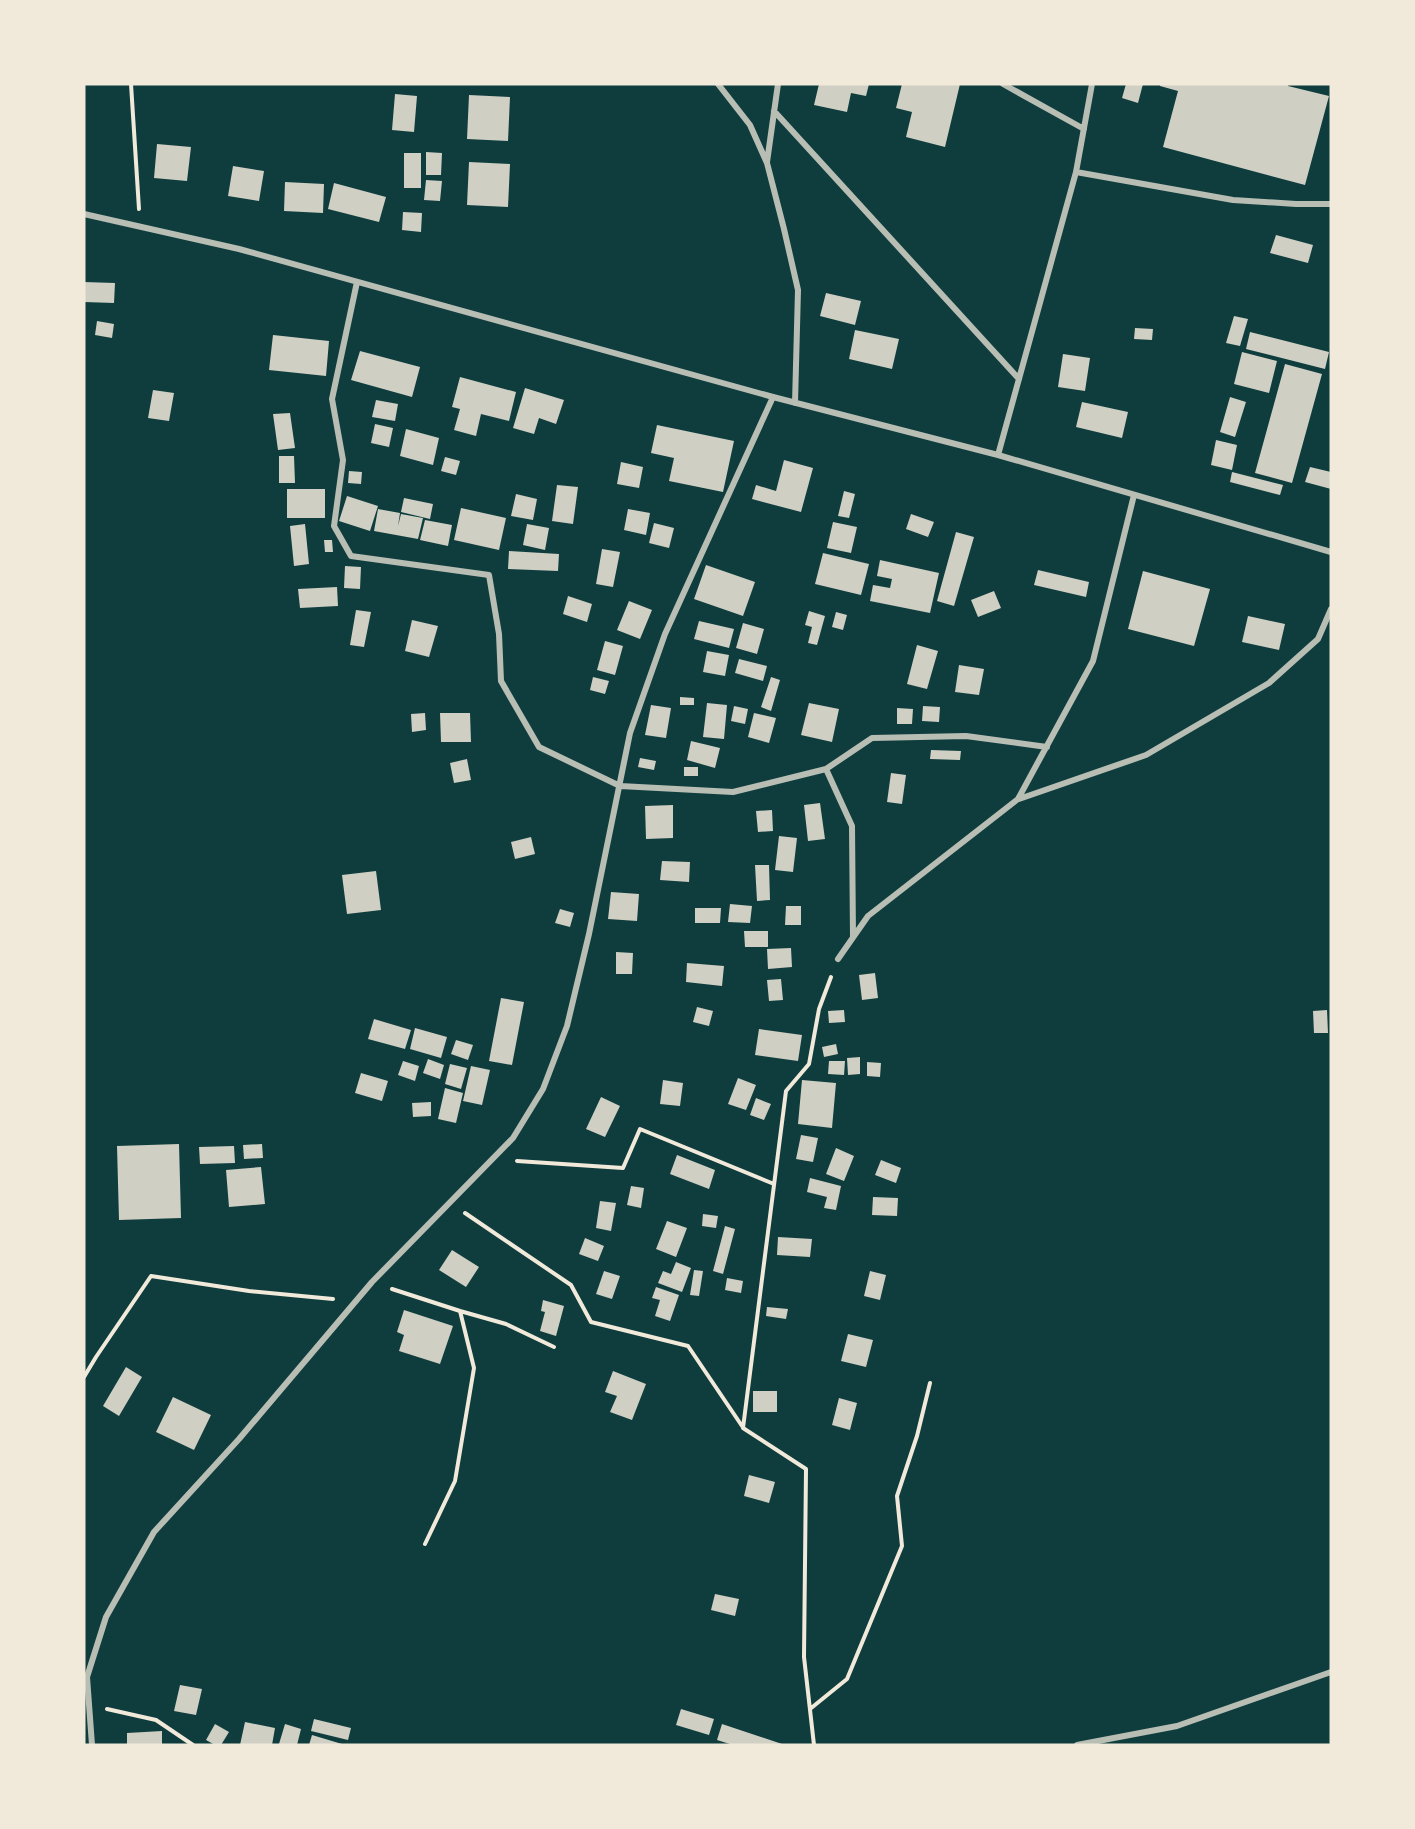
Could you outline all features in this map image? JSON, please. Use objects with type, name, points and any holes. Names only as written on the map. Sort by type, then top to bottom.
[{"type":"street","points":[[718,84],[750,125],[767,163],[798,290],[795,403]]},
{"type":"street","points":[[767,163],[778,84]]},
{"type":"street","points":[[1003,84],[1084,129]]},
{"type":"street","points":[[998,455],[1076,172],[1092,84]]},
{"type":"street","points":[[774,111],[1019,379]]},
{"type":"street","points":[[1076,172],[1233,200],[1331,204]]},
{"type":"street","points":[[84,214],[239,249],[795,403],[998,455],[1331,552]]},
{"type":"street","points":[[357,282],[332,399],[343,460],[334,526],[351,556],[489,575],[498,634],[501,681],[539,747],[620,786],[733,792],[826,769],[872,738],[966,736],[1047,747]]},
{"type":"street","points":[[92,1745],[87,1677],[106,1617],[154,1532],[239,1439],[372,1282],[513,1138],[543,1089],[567,1026],[589,934],[630,733],[665,634],[773,397]]},
{"type":"street","points":[[1018,799],[1093,661],[1134,495]]},
{"type":"street","points":[[838,959],[868,916],[1018,799],[1146,755],[1269,683],[1318,639],[1331,609]]},
{"type":"street","points":[[826,769],[852,826],[853,938]]},
{"type":"street","points":[[1077,1745],[1177,1726],[1331,1672]]},
{"type":"path","points":[[131,84],[140,227]]},
{"type":"path","points":[[743,1428],[786,1091],[809,1064],[819,1010],[838,959]]},
{"type":"path","points":[[492,1159],[623,1168],[639,1129],[774,1184]]},
{"type":"path","points":[[449,1202],[571,1285],[591,1322],[688,1346],[743,1428],[806,1469],[804,1657],[814,1745]]},
{"type":"path","points":[[84,1377],[152,1276],[249,1291],[355,1301]]},
{"type":"path","points":[[372,1282],[506,1324],[554,1347]]},
{"type":"path","points":[[425,1544],[455,1481],[474,1368],[460,1311]]},
{"type":"path","points":[[810,1709],[847,1679],[902,1546],[897,1496],[930,1383]]},
{"type":"path","points":[[89,1705],[156,1720],[193,1745]]},
{"type":"building","points":[[819,84],[869,84],[866,96],[851,93],[847,112],[814,105]]},
{"type":"building","points":[[902,84],[960,84],[945,147],[906,137],[912,112],[896,108]]},
{"type":"building","points":[[1126,84],[1143,84],[1138,103],[1122,98]]},
{"type":"building","points":[[1160,84],[1289,84],[1288,86],[1329,96],[1305,185],[1163,147],[1178,91],[1160,86]]},
{"type":"building","points":[[395,94],[417,96],[414,132],[392,130]]},
{"type":"building","points":[[469,95],[510,97],[508,141],[467,139]]},
{"type":"building","points":[[157,144],[191,147],[187,181],[154,178]]},
{"type":"building","points":[[426,152],[442,153],[441,175],[426,175]]},
{"type":"building","points":[[404,153],[421,153],[421,188],[404,188]]},
{"type":"building","points":[[469,162],[510,164],[508,207],[467,205]]},
{"type":"building","points":[[233,166],[264,171],[259,201],[228,196]]},
{"type":"building","points":[[426,180],[442,181],[440,201],[424,200]]},
{"type":"building","points":[[285,182],[324,184],[323,213],[284,211]]},
{"type":"building","points":[[334,183],[386,197],[379,222],[328,209]]},
{"type":"building","points":[[403,212],[422,213],[421,232],[402,230]]},
{"type":"building","points":[[1276,235],[1313,245],[1308,263],[1270,253]]},
{"type":"building","points":[[84,282],[115,283],[114,303],[84,302]]},
{"type":"building","points":[[826,293],[861,301],[855,325],[820,316]]},
{"type":"building","points":[[1234,316],[1248,319],[1240,346],[1226,343]]},
{"type":"building","points":[[97,321],[114,324],[112,338],[95,335]]},
{"type":"building","points":[[1135,328],[1153,329],[1152,340],[1134,339]]},
{"type":"building","points":[[855,330],[899,339],[892,369],[849,359]]},
{"type":"building","points":[[1250,332],[1329,352],[1325,369],[1246,349]]},
{"type":"building","points":[[273,335],[329,341],[326,376],[269,370]]},
{"type":"building","points":[[360,351],[420,367],[412,397],[351,380]]},
{"type":"building","points":[[1242,352],[1277,361],[1269,393],[1234,384]]},
{"type":"building","points":[[1063,354],[1090,358],[1085,391],[1058,387]]},
{"type":"building","points":[[1285,364],[1322,374],[1292,483],[1255,473]]},
{"type":"building","points":[[460,377],[516,392],[509,421],[481,414],[476,436],[454,430],[460,409],[452,407]]},
{"type":"building","points":[[525,388],[564,400],[556,424],[539,418],[534,434],[513,428]]},
{"type":"building","points":[[153,390],[174,393],[169,421],[148,418]]},
{"type":"building","points":[[1230,397],[1246,402],[1235,437],[1220,432]]},
{"type":"building","points":[[376,400],[398,404],[395,421],[372,417]]},
{"type":"building","points":[[1082,402],[1128,412],[1122,438],[1076,427]]},
{"type":"building","points":[[290,413],[295,448],[278,450],[273,414]]},
{"type":"building","points":[[375,424],[393,428],[389,447],[371,443]]},
{"type":"building","points":[[657,425],[734,441],[723,492],[669,481],[674,458],[651,453]]},
{"type":"building","points":[[406,429],[439,438],[433,465],[400,456]]},
{"type":"building","points":[[1216,440],[1237,445],[1232,470],[1211,465]]},
{"type":"building","points":[[279,456],[294,456],[295,483],[279,483]]},
{"type":"building","points":[[445,457],[460,461],[456,475],[441,471]]},
{"type":"building","points":[[784,460],[813,468],[801,512],[752,499],[756,485],[776,491]]},
{"type":"building","points":[[621,462],[643,467],[639,488],[617,484]]},
{"type":"building","points":[[1310,467],[1331,472],[1331,489],[1305,482]]},
{"type":"building","points":[[349,471],[362,472],[361,484],[348,483]]},
{"type":"building","points":[[1232,472],[1283,485],[1280,495],[1230,482]]},
{"type":"building","points":[[557,485],[578,487],[573,524],[552,521]]},
{"type":"building","points":[[287,489],[325,489],[325,518],[287,518]]},
{"type":"building","points":[[844,491],[855,494],[849,518],[838,516]]},
{"type":"building","points":[[516,494],[537,499],[533,520],[511,516]]},
{"type":"building","points":[[347,496],[378,506],[370,531],[339,521]]},
{"type":"building","points":[[404,498],[433,504],[430,519],[401,512]]},
{"type":"building","points":[[461,508],[506,518],[499,550],[454,540]]},
{"type":"building","points":[[378,509],[400,513],[398,526],[401,514],[423,518],[418,539],[374,531]]},
{"type":"building","points":[[628,509],[650,513],[646,535],[624,530]]},
{"type":"building","points":[[911,514],[934,522],[928,537],[906,529]]},
{"type":"building","points":[[425,520],[452,525],[448,546],[420,540]]},
{"type":"building","points":[[833,522],[857,527],[851,553],[827,548]]},
{"type":"building","points":[[654,523],[674,528],[669,548],[649,543]]},
{"type":"building","points":[[305,524],[309,564],[294,566],[290,526]]},
{"type":"building","points":[[527,524],[549,528],[545,550],[523,545]]},
{"type":"building","points":[[956,532],[974,537],[954,606],[937,601]]},
{"type":"building","points":[[324,540],[332,540],[333,552],[325,552]]},
{"type":"building","points":[[602,549],[620,552],[613,587],[596,584]]},
{"type":"building","points":[[509,551],[559,554],[558,571],[508,569]]},
{"type":"building","points":[[823,553],[869,564],[861,595],[815,584]]},
{"type":"building","points":[[880,560],[939,573],[930,613],[870,601],[873,585],[890,588],[892,579],[877,576]]},
{"type":"building","points":[[706,565],[755,582],[743,616],[694,599]]},
{"type":"building","points":[[345,566],[361,567],[360,589],[344,588]]},
{"type":"building","points":[[1038,570],[1089,582],[1086,597],[1034,585]]},
{"type":"building","points":[[1143,571],[1210,589],[1194,646],[1128,629]]},
{"type":"building","points":[[337,587],[338,606],[300,608],[298,589]]},
{"type":"building","points":[[994,591],[1001,608],[978,617],[971,600]]},
{"type":"building","points":[[568,596],[592,604],[587,622],[563,614]]},
{"type":"building","points":[[629,601],[652,610],[640,639],[617,630]]},
{"type":"building","points":[[356,610],[371,612],[364,647],[350,645]]},
{"type":"building","points":[[809,611],[825,616],[817,645],[808,643],[812,627],[805,625]]},
{"type":"building","points":[[836,612],[847,615],[843,630],[832,627]]},
{"type":"building","points":[[1248,616],[1285,624],[1279,650],[1242,642]]},
{"type":"building","points":[[412,620],[438,626],[429,657],[405,651]]},
{"type":"building","points":[[699,621],[734,629],[729,648],[694,639]]},
{"type":"building","points":[[743,623],[764,629],[757,654],[736,648]]},
{"type":"building","points":[[605,641],[623,646],[615,675],[597,670]]},
{"type":"building","points":[[917,645],[938,651],[927,689],[907,684]]},
{"type":"building","points":[[707,651],[729,655],[725,676],[703,672]]},
{"type":"building","points":[[739,659],[767,666],[763,681],[735,673]]},
{"type":"building","points":[[959,665],[984,669],[979,695],[955,692]]},
{"type":"building","points":[[593,677],[609,681],[605,694],[590,690]]},
{"type":"building","points":[[771,677],[780,680],[771,711],[761,707]]},
{"type":"building","points":[[680,697],[694,698],[694,705],[680,705]]},
{"type":"building","points":[[707,703],[727,705],[724,739],[703,737]]},
{"type":"building","points":[[809,703],[839,709],[832,742],[801,735]]},
{"type":"building","points":[[651,705],[671,708],[666,738],[645,735]]},
{"type":"building","points":[[734,706],[748,709],[745,724],[731,721]]},
{"type":"building","points":[[923,706],[940,707],[939,722],[922,721]]},
{"type":"building","points":[[897,708],[913,709],[912,724],[897,724]]},
{"type":"building","points":[[425,713],[426,730],[412,732],[411,714]]},
{"type":"building","points":[[440,713],[470,713],[471,742],[441,742]]},
{"type":"building","points":[[754,713],[776,718],[769,743],[748,737]]},
{"type":"building","points":[[691,741],[720,748],[715,768],[687,760]]},
{"type":"building","points":[[931,750],[961,751],[960,760],[930,759]]},
{"type":"building","points":[[640,758],[656,761],[654,770],[638,767]]},
{"type":"building","points":[[467,759],[471,780],[454,783],[450,763]]},
{"type":"building","points":[[684,767],[698,767],[698,776],[684,776]]},
{"type":"building","points":[[891,773],[906,775],[902,804],[887,802]]},
{"type":"building","points":[[820,803],[825,839],[808,841],[804,805]]},
{"type":"building","points":[[673,805],[673,838],[646,839],[645,806]]},
{"type":"building","points":[[772,810],[773,831],[758,832],[756,811]]},
{"type":"building","points":[[779,836],[797,838],[793,872],[775,870]]},
{"type":"building","points":[[531,837],[535,854],[515,859],[511,842]]},
{"type":"building","points":[[662,861],[690,862],[689,882],[660,880]]},
{"type":"building","points":[[755,865],[769,865],[770,900],[757,901]]},
{"type":"building","points":[[376,871],[381,910],[347,914],[342,875]]},
{"type":"building","points":[[611,892],[639,894],[637,921],[608,919]]},
{"type":"building","points":[[730,904],[752,906],[750,923],[728,922]]},
{"type":"building","points":[[786,906],[801,906],[801,925],[785,925]]},
{"type":"building","points":[[695,908],[721,908],[720,923],[695,923]]},
{"type":"building","points":[[560,909],[574,913],[570,927],[555,923]]},
{"type":"building","points":[[744,931],[768,931],[768,947],[745,947]]},
{"type":"building","points":[[791,948],[792,967],[768,969],[767,949]]},
{"type":"building","points":[[616,952],[633,953],[632,974],[616,974]]},
{"type":"building","points":[[687,963],[724,966],[722,986],[686,982]]},
{"type":"building","points":[[875,973],[878,998],[862,1000],[859,975]]},
{"type":"building","points":[[781,979],[783,1000],[769,1001],[767,980]]},
{"type":"building","points":[[501,998],[524,1002],[512,1065],[489,1061]]},
{"type":"building","points":[[697,1007],[713,1011],[709,1026],[693,1022]]},
{"type":"building","points":[[844,1010],[845,1022],[829,1023],[828,1011]]},
{"type":"building","points":[[1327,1010],[1328,1033],[1314,1033],[1313,1011]]},
{"type":"building","points":[[374,1019],[411,1030],[405,1049],[368,1039]]},
{"type":"building","points":[[415,1028],[447,1037],[441,1058],[410,1049]]},
{"type":"building","points":[[759,1029],[802,1035],[798,1061],[755,1055]]},
{"type":"building","points":[[456,1040],[473,1045],[468,1060],[451,1054]]},
{"type":"building","points":[[836,1044],[838,1054],[824,1057],[822,1047]]},
{"type":"building","points":[[860,1057],[860,1074],[848,1075],[847,1058]]},
{"type":"building","points":[[428,1059],[444,1065],[440,1079],[423,1073]]},
{"type":"building","points":[[403,1061],[419,1066],[415,1081],[398,1075]]},
{"type":"building","points":[[829,1061],[845,1061],[844,1075],[828,1074]]},
{"type":"building","points":[[867,1062],[881,1063],[880,1077],[867,1076]]},
{"type":"building","points":[[450,1064],[467,1068],[461,1089],[445,1084]]},
{"type":"building","points":[[471,1066],[490,1070],[482,1105],[463,1101]]},
{"type":"building","points":[[361,1073],[388,1081],[382,1101],[355,1093]]},
{"type":"building","points":[[738,1078],[756,1085],[746,1110],[728,1104]]},
{"type":"building","points":[[663,1080],[683,1083],[680,1106],[660,1104]]},
{"type":"building","points":[[802,1080],[836,1083],[832,1128],[798,1124]]},
{"type":"building","points":[[445,1088],[463,1093],[456,1123],[438,1119]]},
{"type":"building","points":[[601,1097],[620,1106],[605,1137],[586,1129]]},
{"type":"building","points":[[756,1098],[771,1104],[764,1120],[750,1115]]},
{"type":"building","points":[[431,1102],[431,1116],[413,1117],[412,1103]]},
{"type":"building","points":[[801,1135],[818,1138],[813,1162],[796,1159]]},
{"type":"building","points":[[179,1144],[181,1218],[119,1220],[117,1146]]},
{"type":"building","points":[[262,1144],[263,1158],[244,1159],[243,1145]]},
{"type":"building","points":[[234,1146],[235,1163],[200,1164],[199,1147]]},
{"type":"building","points":[[836,1148],[854,1156],[844,1181],[826,1174]]},
{"type":"building","points":[[677,1155],[715,1170],[709,1189],[670,1174]]},
{"type":"building","points":[[881,1160],[901,1168],[896,1183],[875,1175]]},
{"type":"building","points":[[261,1167],[265,1204],[229,1207],[226,1170]]},
{"type":"building","points":[[810,1178],[841,1186],[836,1210],[824,1208],[827,1197],[807,1192]]},
{"type":"building","points":[[631,1186],[644,1188],[641,1208],[627,1205]]},
{"type":"building","points":[[873,1197],[898,1198],[897,1216],[872,1215]]},
{"type":"building","points":[[600,1201],[616,1203],[611,1231],[596,1228]]},
{"type":"building","points":[[703,1214],[718,1216],[716,1228],[702,1226]]},
{"type":"building","points":[[667,1221],[687,1228],[676,1257],[656,1249]]},
{"type":"building","points":[[725,1226],[735,1229],[723,1274],[713,1271]]},
{"type":"building","points":[[778,1237],[812,1239],[810,1257],[777,1255]]},
{"type":"building","points":[[585,1238],[604,1246],[598,1261],[579,1254]]},
{"type":"building","points":[[452,1250],[479,1267],[466,1287],[439,1270]]},
{"type":"building","points":[[676,1262],[691,1268],[682,1292],[658,1283],[663,1271],[671,1274]]},
{"type":"building","points":[[694,1270],[703,1271],[699,1296],[690,1295]]},
{"type":"building","points":[[604,1271],[620,1276],[612,1299],[596,1294]]},
{"type":"building","points":[[870,1271],[886,1275],[880,1300],[864,1296]]},
{"type":"building","points":[[727,1278],[743,1281],[741,1293],[725,1290]]},
{"type":"building","points":[[656,1287],[679,1295],[670,1321],[655,1316],[660,1300],[652,1298]]},
{"type":"building","points":[[543,1300],[564,1306],[556,1336],[540,1331],[545,1312],[541,1311]]},
{"type":"building","points":[[767,1307],[788,1309],[786,1319],[766,1316]]},
{"type":"building","points":[[404,1310],[453,1326],[440,1364],[399,1351],[404,1335],[397,1332]]},
{"type":"building","points":[[848,1334],[873,1340],[866,1367],[841,1361]]},
{"type":"building","points":[[126,1367],[142,1377],[119,1416],[103,1406]]},
{"type":"building","points":[[613,1371],[646,1384],[632,1420],[610,1412],[617,1396],[605,1392]]},
{"type":"building","points":[[753,1391],[777,1391],[777,1412],[753,1412]]},
{"type":"building","points":[[173,1397],[211,1415],[194,1450],[156,1432]]},
{"type":"building","points":[[839,1398],[857,1403],[850,1430],[832,1425]]},
{"type":"building","points":[[749,1475],[775,1482],[769,1503],[744,1496]]},
{"type":"building","points":[[715,1594],[739,1599],[735,1616],[711,1610]]},
{"type":"building","points":[[180,1685],[202,1689],[196,1715],[174,1711]]},
{"type":"building","points":[[681,1709],[714,1719],[709,1735],[676,1725]]},
{"type":"building","points":[[314,1719],[351,1728],[348,1740],[311,1731]]},
{"type":"building","points":[[245,1722],[275,1728],[272,1745],[240,1745]]},
{"type":"building","points":[[215,1724],[229,1732],[221,1745],[215,1745],[206,1740]]},
{"type":"building","points":[[285,1724],[301,1729],[297,1745],[279,1744]]},
{"type":"building","points":[[722,1724],[785,1745],[733,1745],[717,1740]]},
{"type":"building","points":[[162,1731],[162,1745],[127,1745],[127,1733]]},
{"type":"building","points":[[312,1735],[342,1744],[342,1745],[309,1745]]}]
